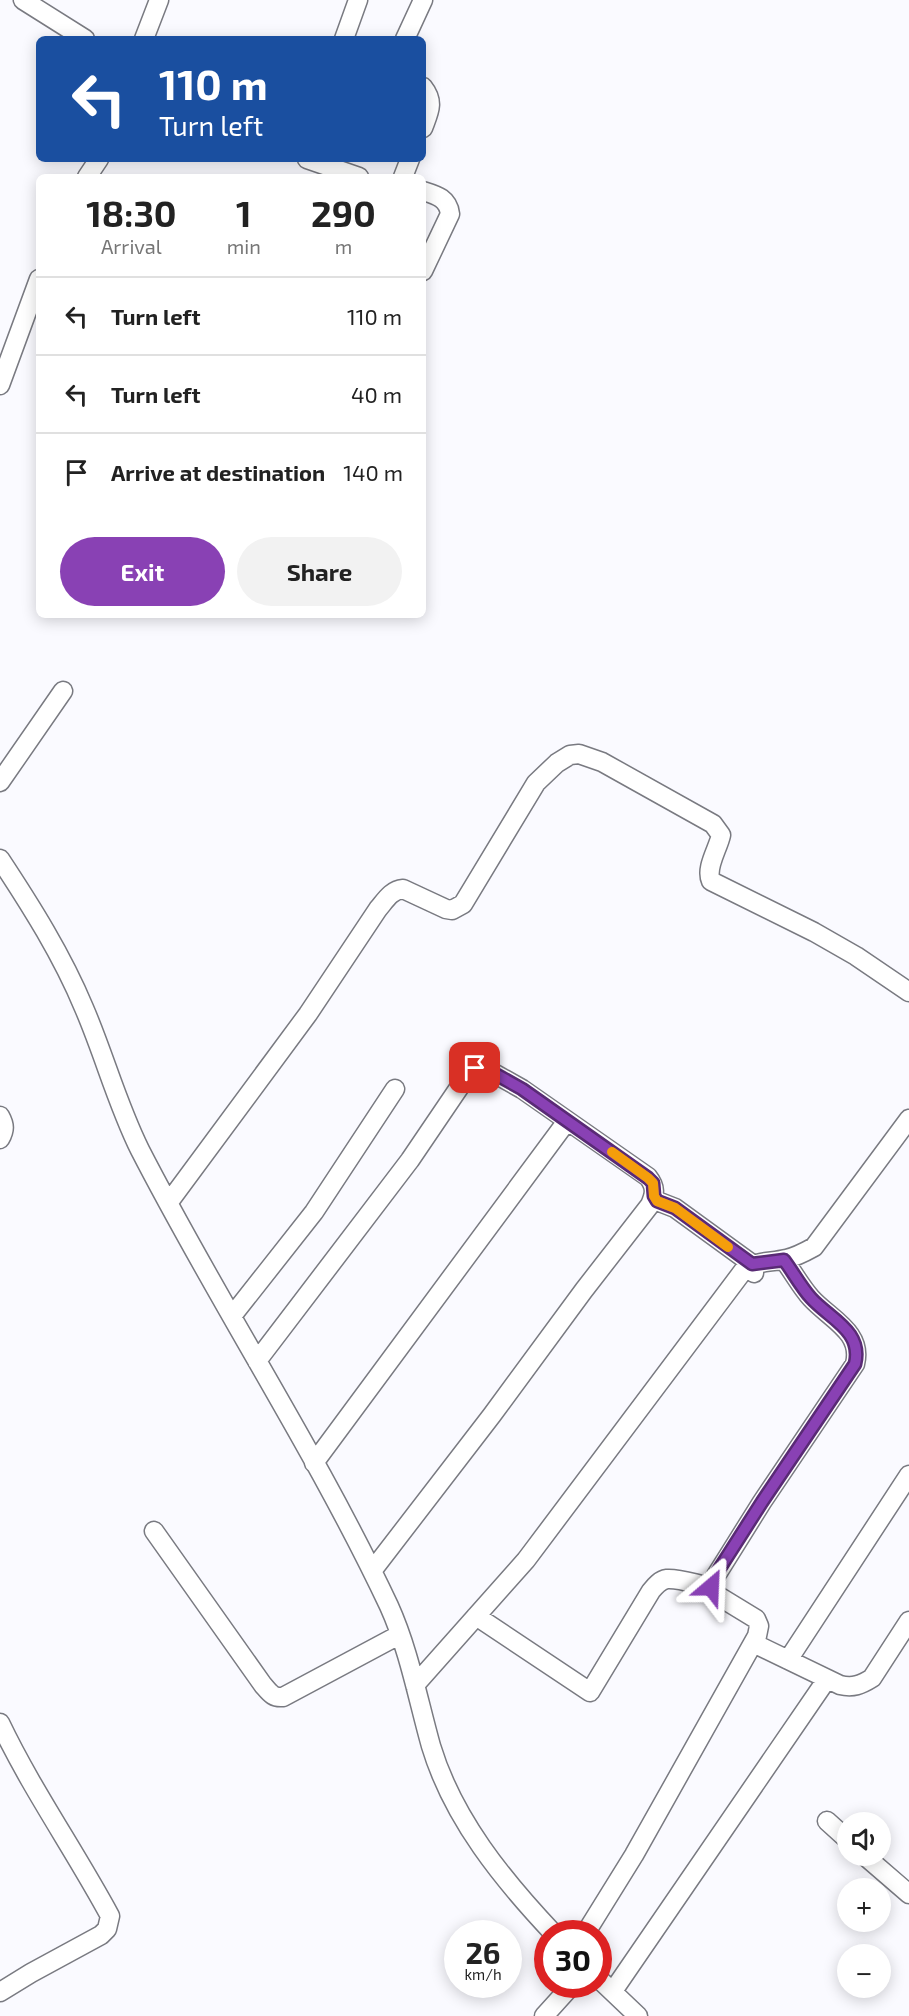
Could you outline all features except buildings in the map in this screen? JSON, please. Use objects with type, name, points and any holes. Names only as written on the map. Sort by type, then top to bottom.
[{"type":"street","points":[[23,0],[80,36]]},
{"type":"street","points":[[145,36],[159,0]]},
{"type":"street","points":[[345,36],[358,0]]},
{"type":"street","points":[[406,36],[423,0]]},
{"type":"street","points":[[426,90],[431,102],[426,118]]},
{"type":"street","points":[[316,162],[350,174]]},
{"type":"street","points":[[426,192],[444,200],[449,207],[450,214],[426,265]]},
{"type":"street","points":[[0,385],[36,287]]},
{"type":"street","points":[[0,782],[63,691]]},
{"type":"street","points":[[169,1202],[308,1014],[389,896],[396,890],[403,889],[446,909],[459,908],[536,783],[557,763],[570,755],[579,753],[602,762],[713,824],[721,835],[719,848],[709,868],[711,881],[814,932],[856,956],[909,992]]},
{"type":"street","points":[[3,871],[25,896],[64,966],[84,1008],[139,1147],[372,1571],[390,1609],[415,1685],[432,1749],[451,1795],[465,1821],[514,1891],[541,1920]]},
{"type":"street","points":[[257,1361],[410,1160],[469,1073],[481,1066],[522,1089],[648,1178],[653,1183],[654,1196],[657,1201],[675,1208],[753,1268]]},
{"type":"street","points":[[232,1316],[314,1212],[395,1089]]},
{"type":"street","points":[[0,1116],[4,1125],[0,1138]]},
{"type":"street","points":[[415,1685],[526,1560],[743,1270],[784,1260],[814,1247],[909,1119]]},
{"type":"street","points":[[314,1463],[567,1121]]},
{"type":"street","points":[[372,1571],[650,1205],[654,1196]]},
{"type":"street","points":[[711,1587],[718,1571],[762,1502],[855,1364],[858,1354],[853,1338],[811,1298],[784,1260]]},
{"type":"street","points":[[788,1660],[909,1475]]},
{"type":"street","points":[[154,1531],[271,1695],[276,1698],[283,1697],[399,1635]]},
{"type":"street","points":[[476,1616],[590,1692],[651,1591],[659,1582],[666,1579],[711,1587],[715,1594],[756,1619],[759,1626],[757,1636],[667,1798],[593,1920]]},
{"type":"street","points":[[753,1643],[827,1679],[851,1687],[872,1678],[909,1621]]},
{"type":"street","points":[[638,2016],[613,1990],[827,1679]]},
{"type":"street","points":[[0,1724],[48,1812],[86,1869],[111,1916],[107,1929],[101,1935],[0,1992]]},
{"type":"street","points":[[827,1821],[837,1830]]},
{"type":"street","points":[[877,1866],[909,1894]]},
{"type":"street","points":[[544,2016],[560,1998]]},
{"type":"slow traffic","points":[[612,1152],[653,1183],[654,1196],[657,1201],[675,1208],[728,1247]]},
{"type":"route","points":[[475,1068],[481,1066],[488,1069],[522,1089],[648,1178],[653,1183],[654,1196],[657,1201],[675,1208],[752,1264],[784,1260],[811,1298],[846,1330],[857,1345],[858,1354],[855,1364],[762,1502],[718,1571],[711,1587]]}]
